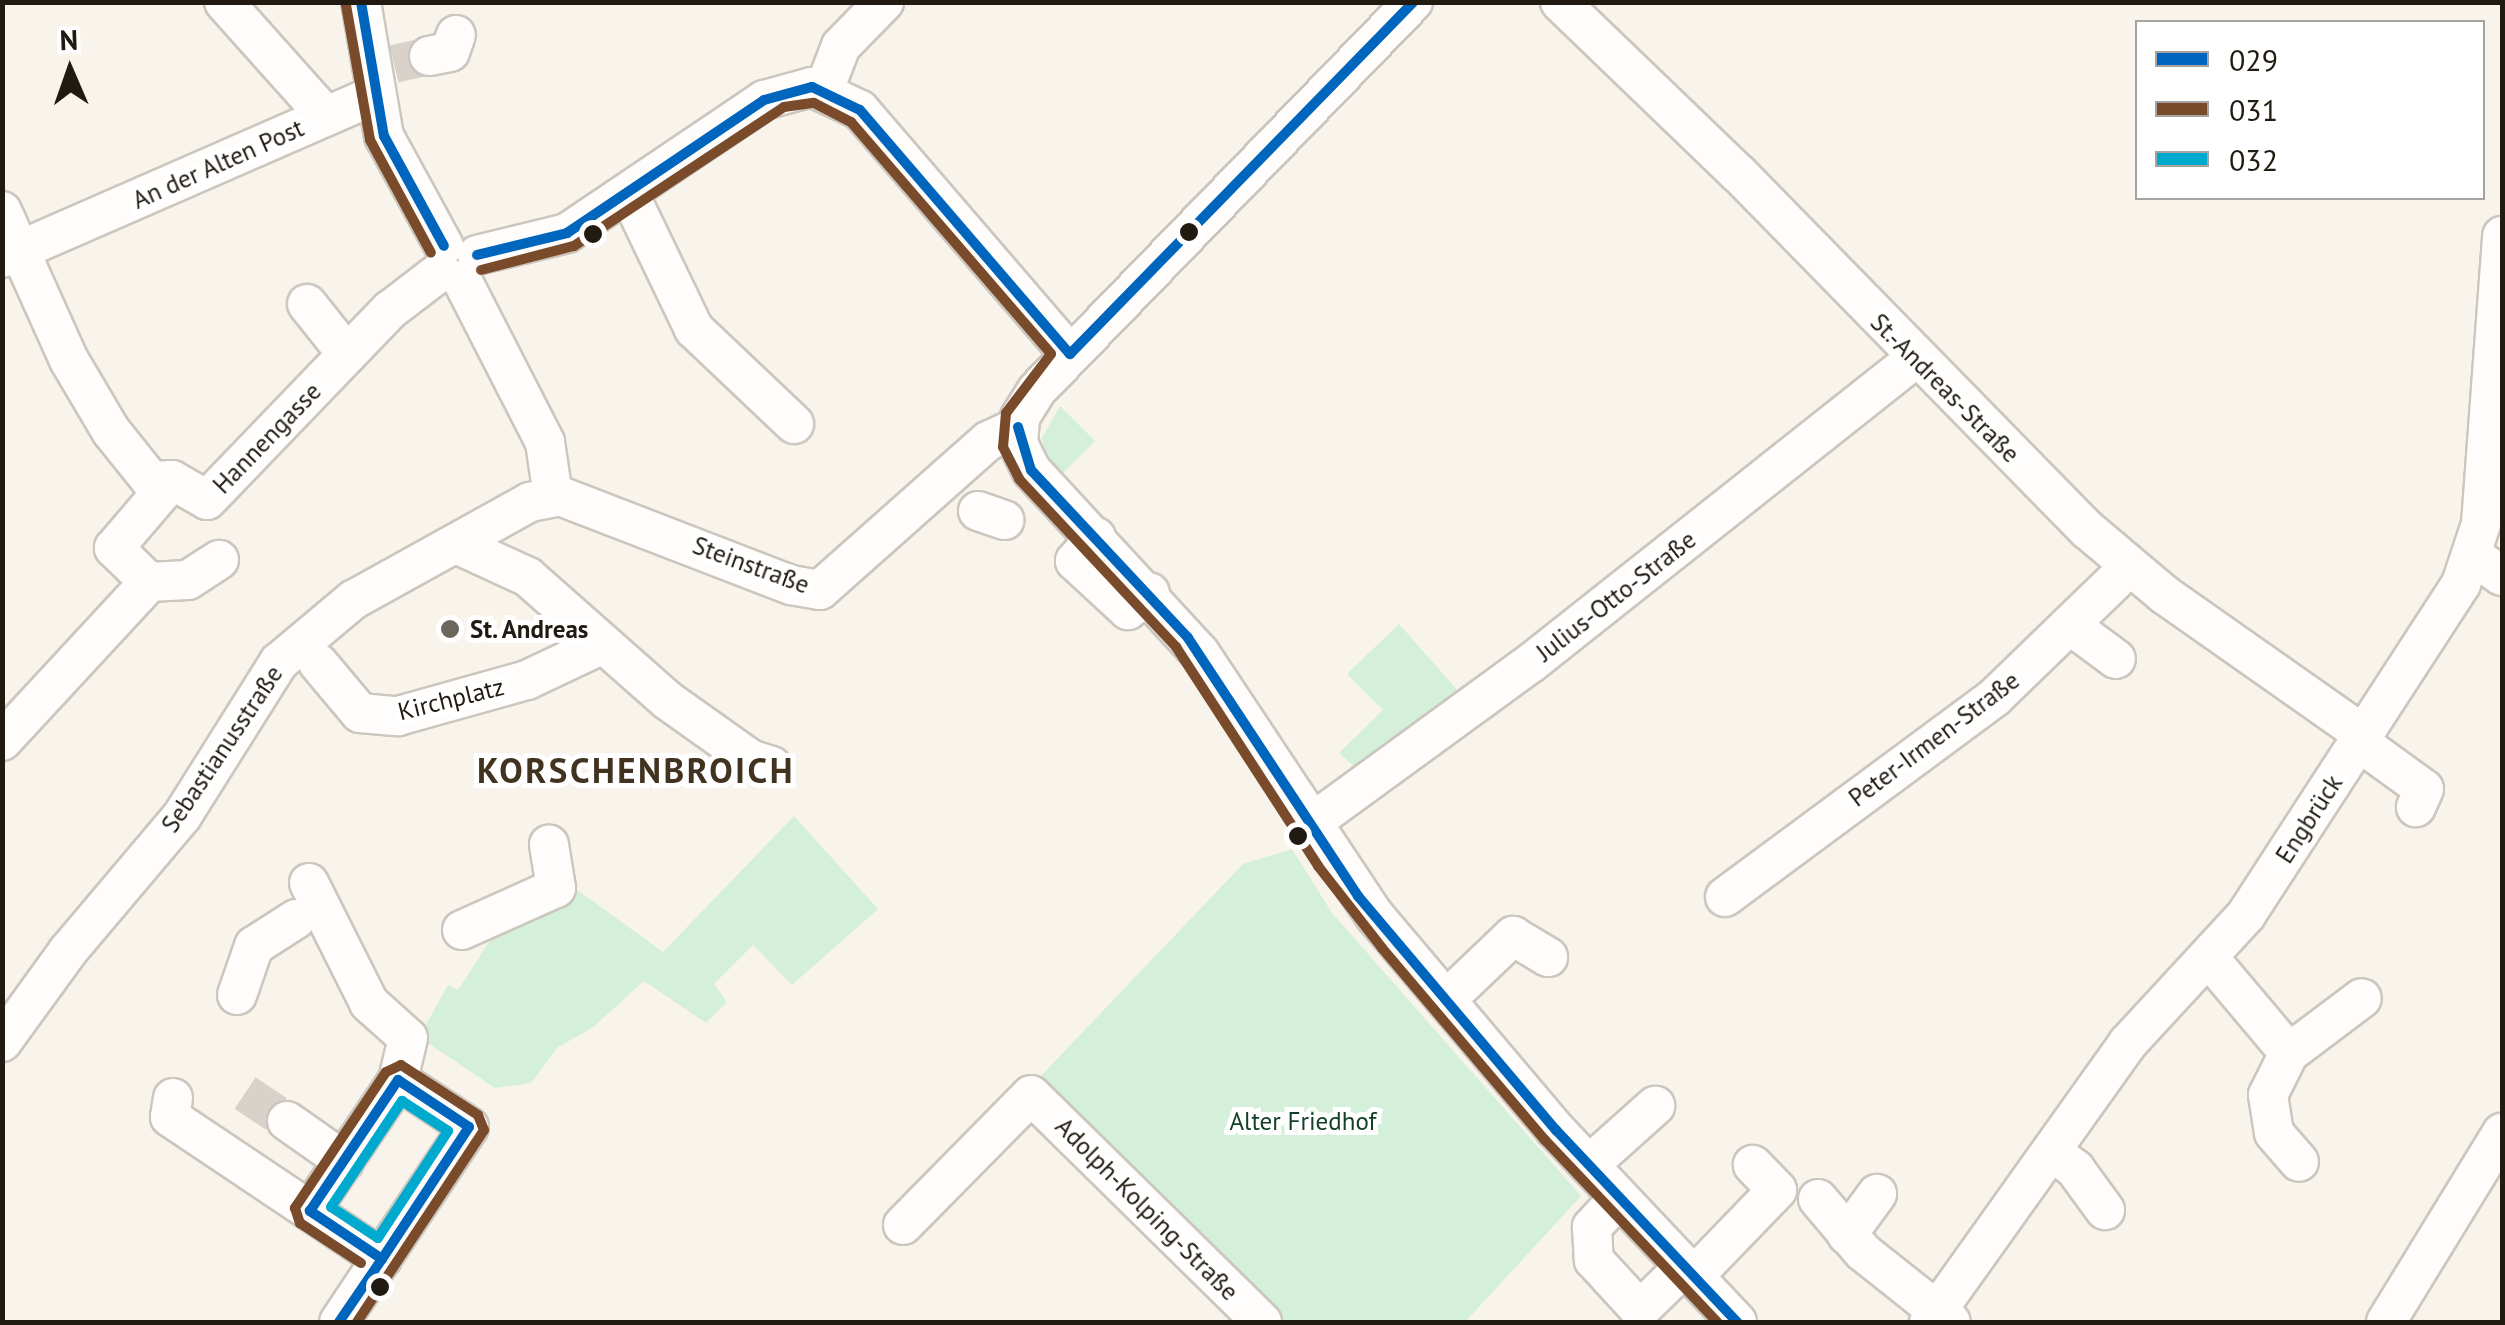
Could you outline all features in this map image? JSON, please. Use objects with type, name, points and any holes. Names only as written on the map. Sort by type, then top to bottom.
[{"type":"street","points":[[224,2],[326,116]]},
{"type":"street","points":[[360,2],[404,64],[390,150],[456,263],[545,442],[553,496]]},
{"type":"street","points":[[824,90],[841,46],[884,2]]},
{"type":"street","points":[[1413,2],[1083,355],[1027,380],[1018,427],[1026,463],[1150,592],[1200,653],[1295,817],[1350,886],[1589,1165],[1737,1322]]},
{"type":"street","name":"St.-Andreas-Straße","points":[[1560,2],[1738,172],[1915,359],[2129,567],[2362,738],[2424,789],[2416,807]]},
{"type":"street","name":"An der Alten Post","points":[[12,254],[326,116],[404,64]]},
{"type":"street","points":[[456,263],[630,196],[772,96],[800,87],[824,90],[860,110],[930,206],[978,260],[1083,355]]},
{"type":"street","points":[[630,196],[694,329],[794,424]]},
{"type":"street","points":[[2,211],[12,254],[40,292],[69,360],[110,431],[151,480],[172,480]]},
{"type":"street","name":"Engbrück","points":[[1938,1320],[2128,1043],[2246,915],[2453,600],[2488,566],[2502,236]]},
{"type":"street","name":"Hannengasse","points":[[149,582],[114,548],[172,480],[207,500],[333,365],[407,293],[456,263]]},
{"type":"street","points":[[307,304],[333,365]]},
{"type":"street","name":"Julius-Otto-Straße","points":[[1295,817],[1531,663],[1915,359]]},
{"type":"street","name":"Steinstraße","points":[[553,496],[599,506],[831,600],[971,501],[988,441],[1018,427]]},
{"type":"street","name":"Sebastianusstraße","points":[[2,1042],[14,997],[182,816],[300,646],[334,612],[530,502],[553,496]]},
{"type":"street","points":[[456,544],[528,578],[599,646],[680,694],[750,760],[772,766]]},
{"type":"street","points":[[2,741],[149,582],[188,580],[219,560]]},
{"type":"street","name":"Peter-Irmen-Straße","points":[[1725,897],[1970,717],[2129,567]]},
{"type":"street","points":[[2070,625],[2116,659]]},
{"type":"street","name":"Kirchplatz","points":[[300,646],[360,713],[398,716],[527,680],[599,646]]},
{"type":"street","points":[[462,930],[556,888],[549,846]]},
{"type":"street","points":[[309,883],[369,1002],[408,1038],[398,1080],[310,1210]]},
{"type":"street","points":[[238,994],[254,946],[296,919]]},
{"type":"street","points":[[1446,1000],[1513,936],[1548,957]]},
{"type":"street","points":[[2209,958],[2289,1053]]},
{"type":"street","points":[[2299,1162],[2274,1133],[2268,1095],[2289,1053],[2362,998]]},
{"type":"street","points":[[339,1322],[468,1128],[398,1080]]},
{"type":"street","name":"Adolph-Kolping-Straße","points":[[903,1225],[1031,1095],[1262,1322]]},
{"type":"street","points":[[173,1098],[170,1117],[382,1259]]},
{"type":"street","points":[[1589,1165],[1655,1106]]},
{"type":"street","points":[[287,1121],[344,1160]]},
{"type":"street","points":[[2386,1322],[2502,1133]]},
{"type":"street","points":[[2052,1152],[2075,1168],[2104,1210]]},
{"type":"street","points":[[1619,1198],[1592,1227],[1594,1260],[1637,1316],[1777,1190],[1753,1165]]},
{"type":"street","points":[[1847,1234],[1877,1194]]},
{"type":"street","points":[[1818,1200],[1847,1234],[1938,1320]]},
{"type":"green space","points":[[1060,406],[1095,441],[1060,476],[1047,460],[1042,438]]},
{"type":"green space","points":[[1399,624],[1460,693],[1357,769],[1339,753],[1383,710],[1347,674]]},
{"type":"green space","points":[[794,816],[878,909],[792,985],[753,945],[714,984],[727,1002],[706,1023],[644,981],[592,1028],[558,1047],[531,1083],[495,1088],[419,1037],[448,985],[458,990],[502,922],[576,889],[663,952]]},
{"type":"green space","name":"Alter Friedhof","points":[[1292,849],[1332,913],[1581,1196],[1465,1322],[1281,1322],[1037,1080],[1243,864]]},
{"type":"tunnel","points":[[394,64],[429,56]]},
{"type":"tunnel","points":[[245,1093],[287,1121]]},
{"type":"transit line","name":"029","points":[[361,2],[384,136],[444,246]]},
{"type":"transit line","name":"029","points":[[477,255],[567,233],[764,100],[812,87],[860,110],[1070,354],[1413,2]]},
{"type":"transit line","name":"031","points":[[346,5],[370,140],[431,253]]},
{"type":"transit line","name":"031","points":[[481,270],[574,246],[784,107],[814,103],[851,122],[1051,354],[1006,413],[1003,447],[1019,479],[1176,647],[1318,866],[1382,948],[1545,1140],[1717,1322]]},
{"type":"transit line","name":"029","points":[[1018,427],[1031,470],[1188,638],[1358,896],[1556,1130],[1737,1322]]},
{"type":"transit line","name":"031","points":[[357,1322],[484,1130],[478,1115],[401,1065],[386,1072],[295,1208],[300,1223],[361,1263]]},
{"type":"transit line","name":"029","points":[[398,1080],[469,1127],[382,1259],[310,1211],[398,1080]]},
{"type":"transit line","name":"032","points":[[402,1101],[448,1131],[378,1238],[331,1207],[402,1101]]},
{"type":"transit line","name":"029","points":[[339,1322],[382,1259]]},
{"type":"place","name":"St. Andreas","points":[[450,629]]},
{"type":"district","name":"KORSCHENBROICH","points":[[636,770]]}]
